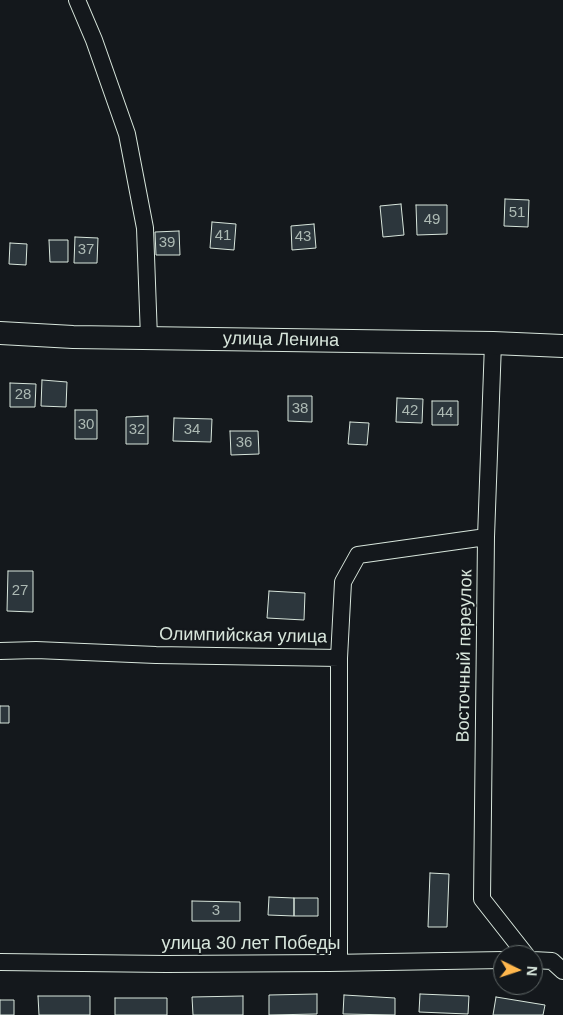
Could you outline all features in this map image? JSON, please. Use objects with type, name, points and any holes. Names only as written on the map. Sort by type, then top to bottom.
[{"type":"street","points":[[77,0],[94,40],[127,134],[145,228],[149,338]]},
{"type":"street","name":"улица Ленина","points":[[0,333],[73,337],[493,343],[563,346]]},
{"type":"street","name":"Восточный переулок","points":[[493,343],[486,537],[482,899],[518,945]]},
{"type":"street","name":"Олимпийская улица","points":[[0,651],[36,650],[156,655],[339,658],[343,582],[358,555],[486,537]]},
{"type":"street","points":[[339,658],[339,963]]},
{"type":"street","name":"улица 30 лет Победы","points":[[0,962],[166,964],[493,960]]},
{"type":"street","points":[[543,961],[552,961],[563,971]]},
{"type":"building","points":[[505,199],[529,200],[528,227],[504,226]]},
{"type":"building","points":[[401,204],[404,235],[383,237],[380,206]]},
{"type":"building","points":[[416,205],[447,205],[447,234],[417,235]]},
{"type":"building","points":[[212,222],[236,224],[234,250],[210,248]]},
{"type":"building","points":[[314,224],[316,248],[292,250],[291,226]]},
{"type":"building","points":[[179,231],[180,255],[156,255],[155,232]]},
{"type":"building","points":[[75,237],[98,238],[97,263],[74,263]]},
{"type":"building","points":[[49,240],[68,240],[68,262],[50,262]]},
{"type":"building","points":[[10,243],[27,244],[26,265],[9,264]]},
{"type":"building","points":[[42,380],[67,382],[66,407],[41,406]]},
{"type":"building","points":[[10,383],[36,384],[35,407],[10,407]]},
{"type":"building","points":[[288,396],[312,396],[312,422],[288,421]]},
{"type":"building","points":[[397,398],[423,399],[422,423],[396,422]]},
{"type":"building","points":[[432,401],[458,401],[458,425],[432,425]]},
{"type":"building","points":[[75,410],[97,410],[97,439],[75,439]]},
{"type":"building","points":[[148,416],[148,444],[126,444],[126,417]]},
{"type":"building","points":[[174,418],[212,419],[211,442],[173,441]]},
{"type":"building","points":[[350,422],[369,423],[367,445],[348,444]]},
{"type":"building","points":[[230,431],[258,431],[259,454],[231,455]]},
{"type":"building","points":[[8,571],[33,571],[33,612],[7,611]]},
{"type":"building","points":[[269,591],[305,593],[304,620],[267,618]]},
{"type":"building","points":[[0,706],[9,706],[9,723],[0,723]]},
{"type":"building","points":[[430,873],[449,874],[447,927],[428,927]]},
{"type":"building","points":[[269,897],[294,898],[294,916],[268,915]]},
{"type":"building","points":[[294,898],[318,898],[318,916],[294,916]]},
{"type":"building","points":[[192,901],[240,902],[240,921],[192,921]]},
{"type":"building","points":[[317,994],[317,1014],[269,1015],[269,995]]},
{"type":"building","points":[[420,994],[469,996],[468,1014],[419,1012]]},
{"type":"building","points":[[344,995],[395,998],[395,1015],[343,1014]]},
{"type":"building","points":[[38,996],[90,996],[90,1015],[39,1015]]},
{"type":"building","points":[[243,996],[243,1015],[193,1015],[192,997]]},
{"type":"building","points":[[496,997],[545,1005],[543,1015],[493,1015]]},
{"type":"building","points":[[115,998],[167,998],[167,1015],[115,1015]]},
{"type":"building","points":[[0,1000],[14,1000],[14,1015],[0,1015]]}]
